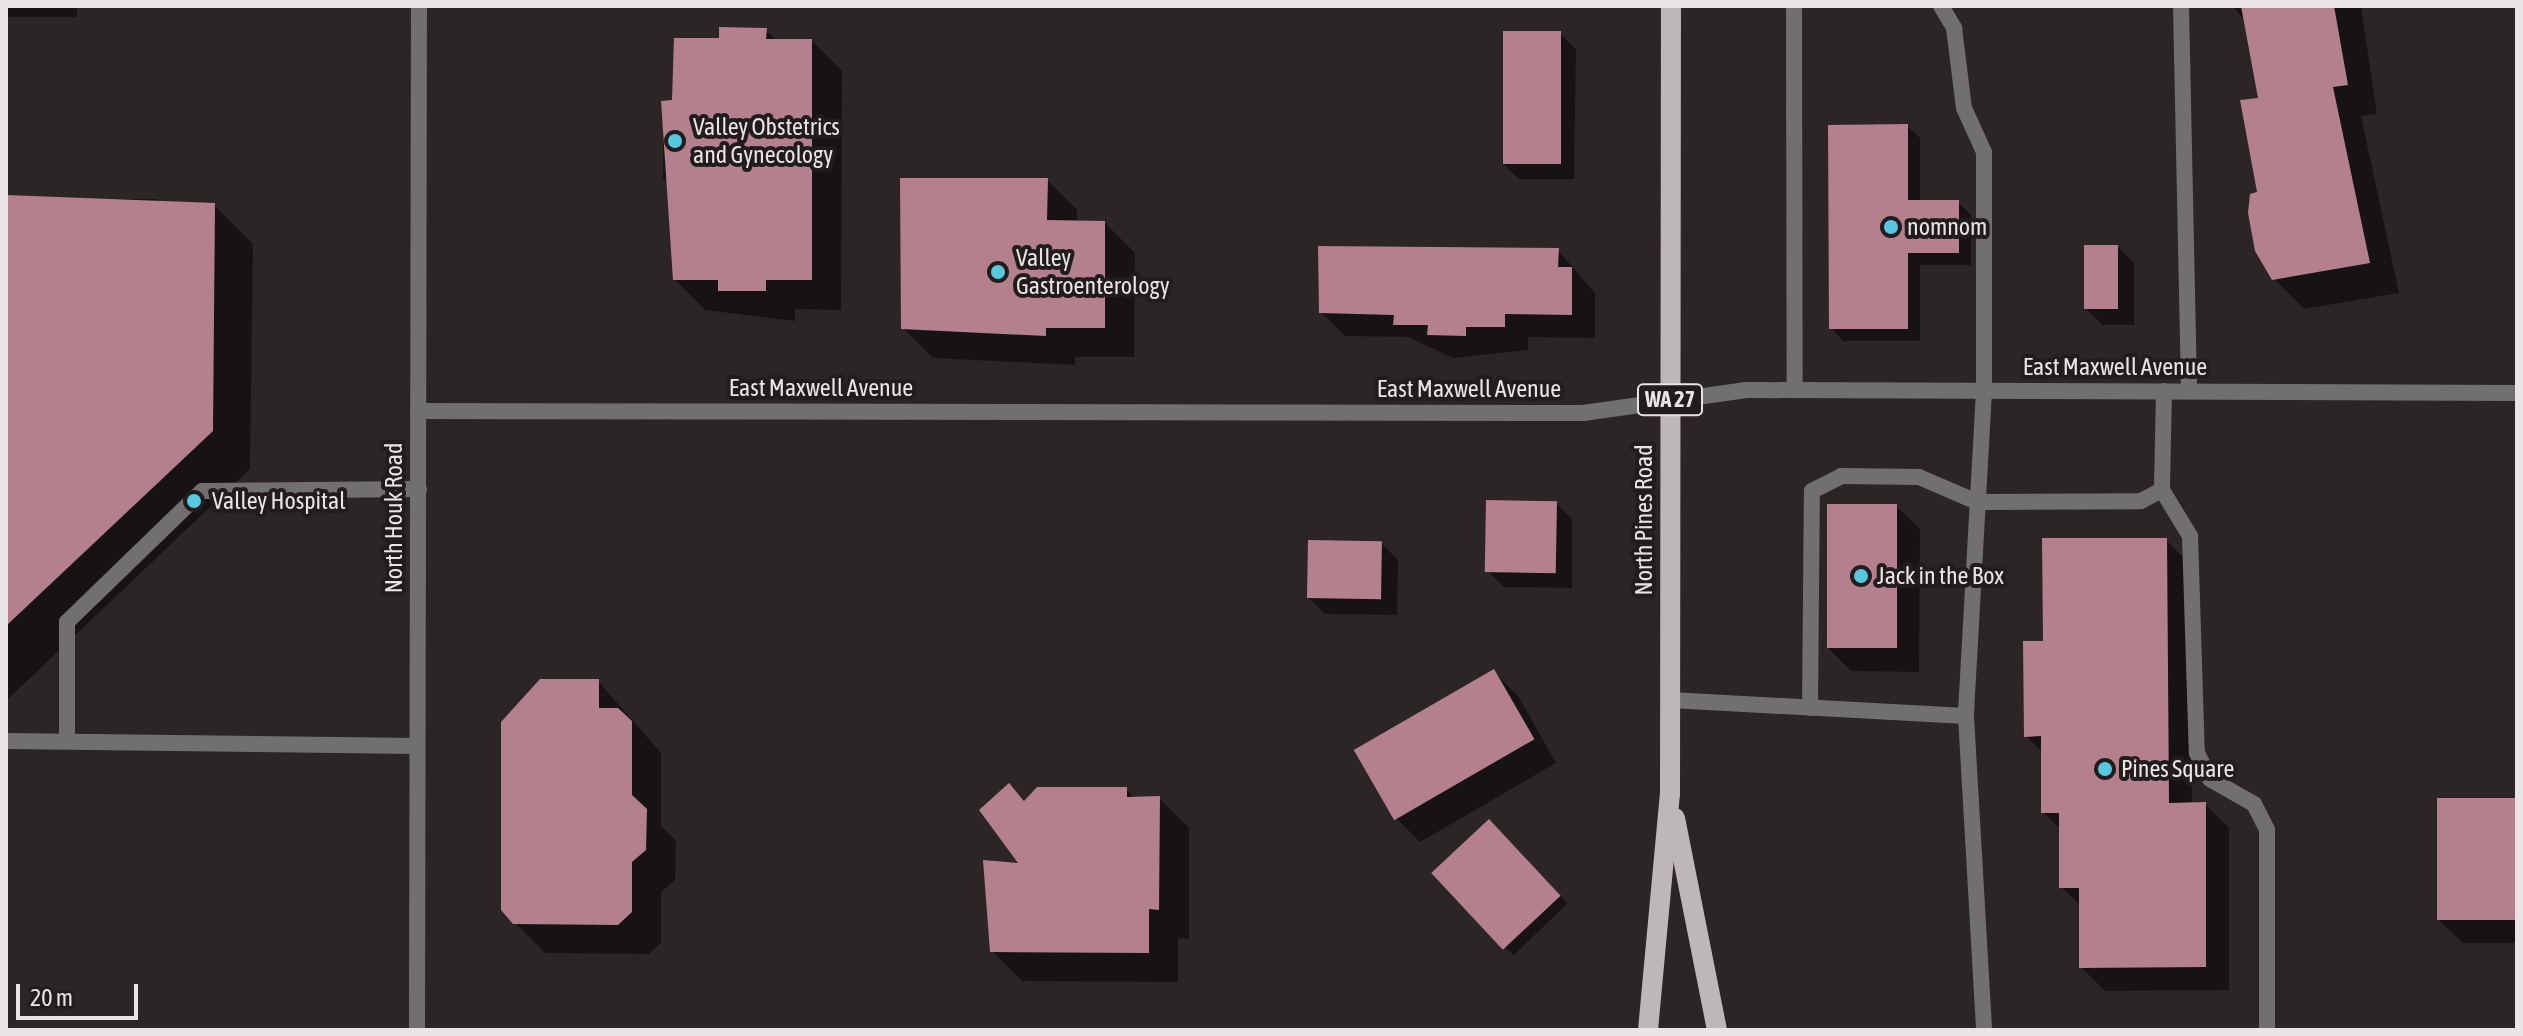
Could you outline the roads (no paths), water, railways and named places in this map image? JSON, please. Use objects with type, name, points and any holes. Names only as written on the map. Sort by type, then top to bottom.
[{"type":"main road","name":"North Pines Road","points":[[1648,1030],[1670,794],[1671,6]]},
{"type":"main road","name":"North Pines Road","points":[[1670,794],[1717,1030]]},
{"type":"street","name":"North Houk Road","points":[[417,1030],[419,6]]},
{"type":"street","points":[[1794,6],[1795,390]]},
{"type":"street","points":[[1941,6],[1954,28],[1964,108],[1984,152],[1984,391],[1966,716],[1984,1030]]},
{"type":"street","points":[[2181,6],[2189,391]]},
{"type":"street","name":"East Maxwell Avenue","points":[[419,411],[1583,413],[1795,390],[2517,393]]},
{"type":"street","points":[[2164,391],[2162,490],[2190,536],[2197,753],[2210,779],[2254,804],[2267,830],[2267,1030]]},
{"type":"street","points":[[1810,708],[1812,491],[1841,476],[1919,477],[1977,502],[2141,501],[2162,490]]},
{"type":"street","points":[[67,741],[67,622],[202,491],[419,489]]},
{"type":"street","points":[[1670,700],[1966,716]]},
{"type":"street","points":[[6,741],[417,746]]},
{"type":"place","name":"Valley Obstetrics and Gynecology","points":[[675,141]]},
{"type":"place","name":"nomnom","points":[[1891,227]]},
{"type":"place","name":"Valley Gastroenterology","points":[[998,272]]},
{"type":"place","name":"Valley Hospital","points":[[194,501]]},
{"type":"place","name":"Jack in the Box","points":[[1861,576]]},
{"type":"place","name":"Pines Square","points":[[2105,769]]}]
